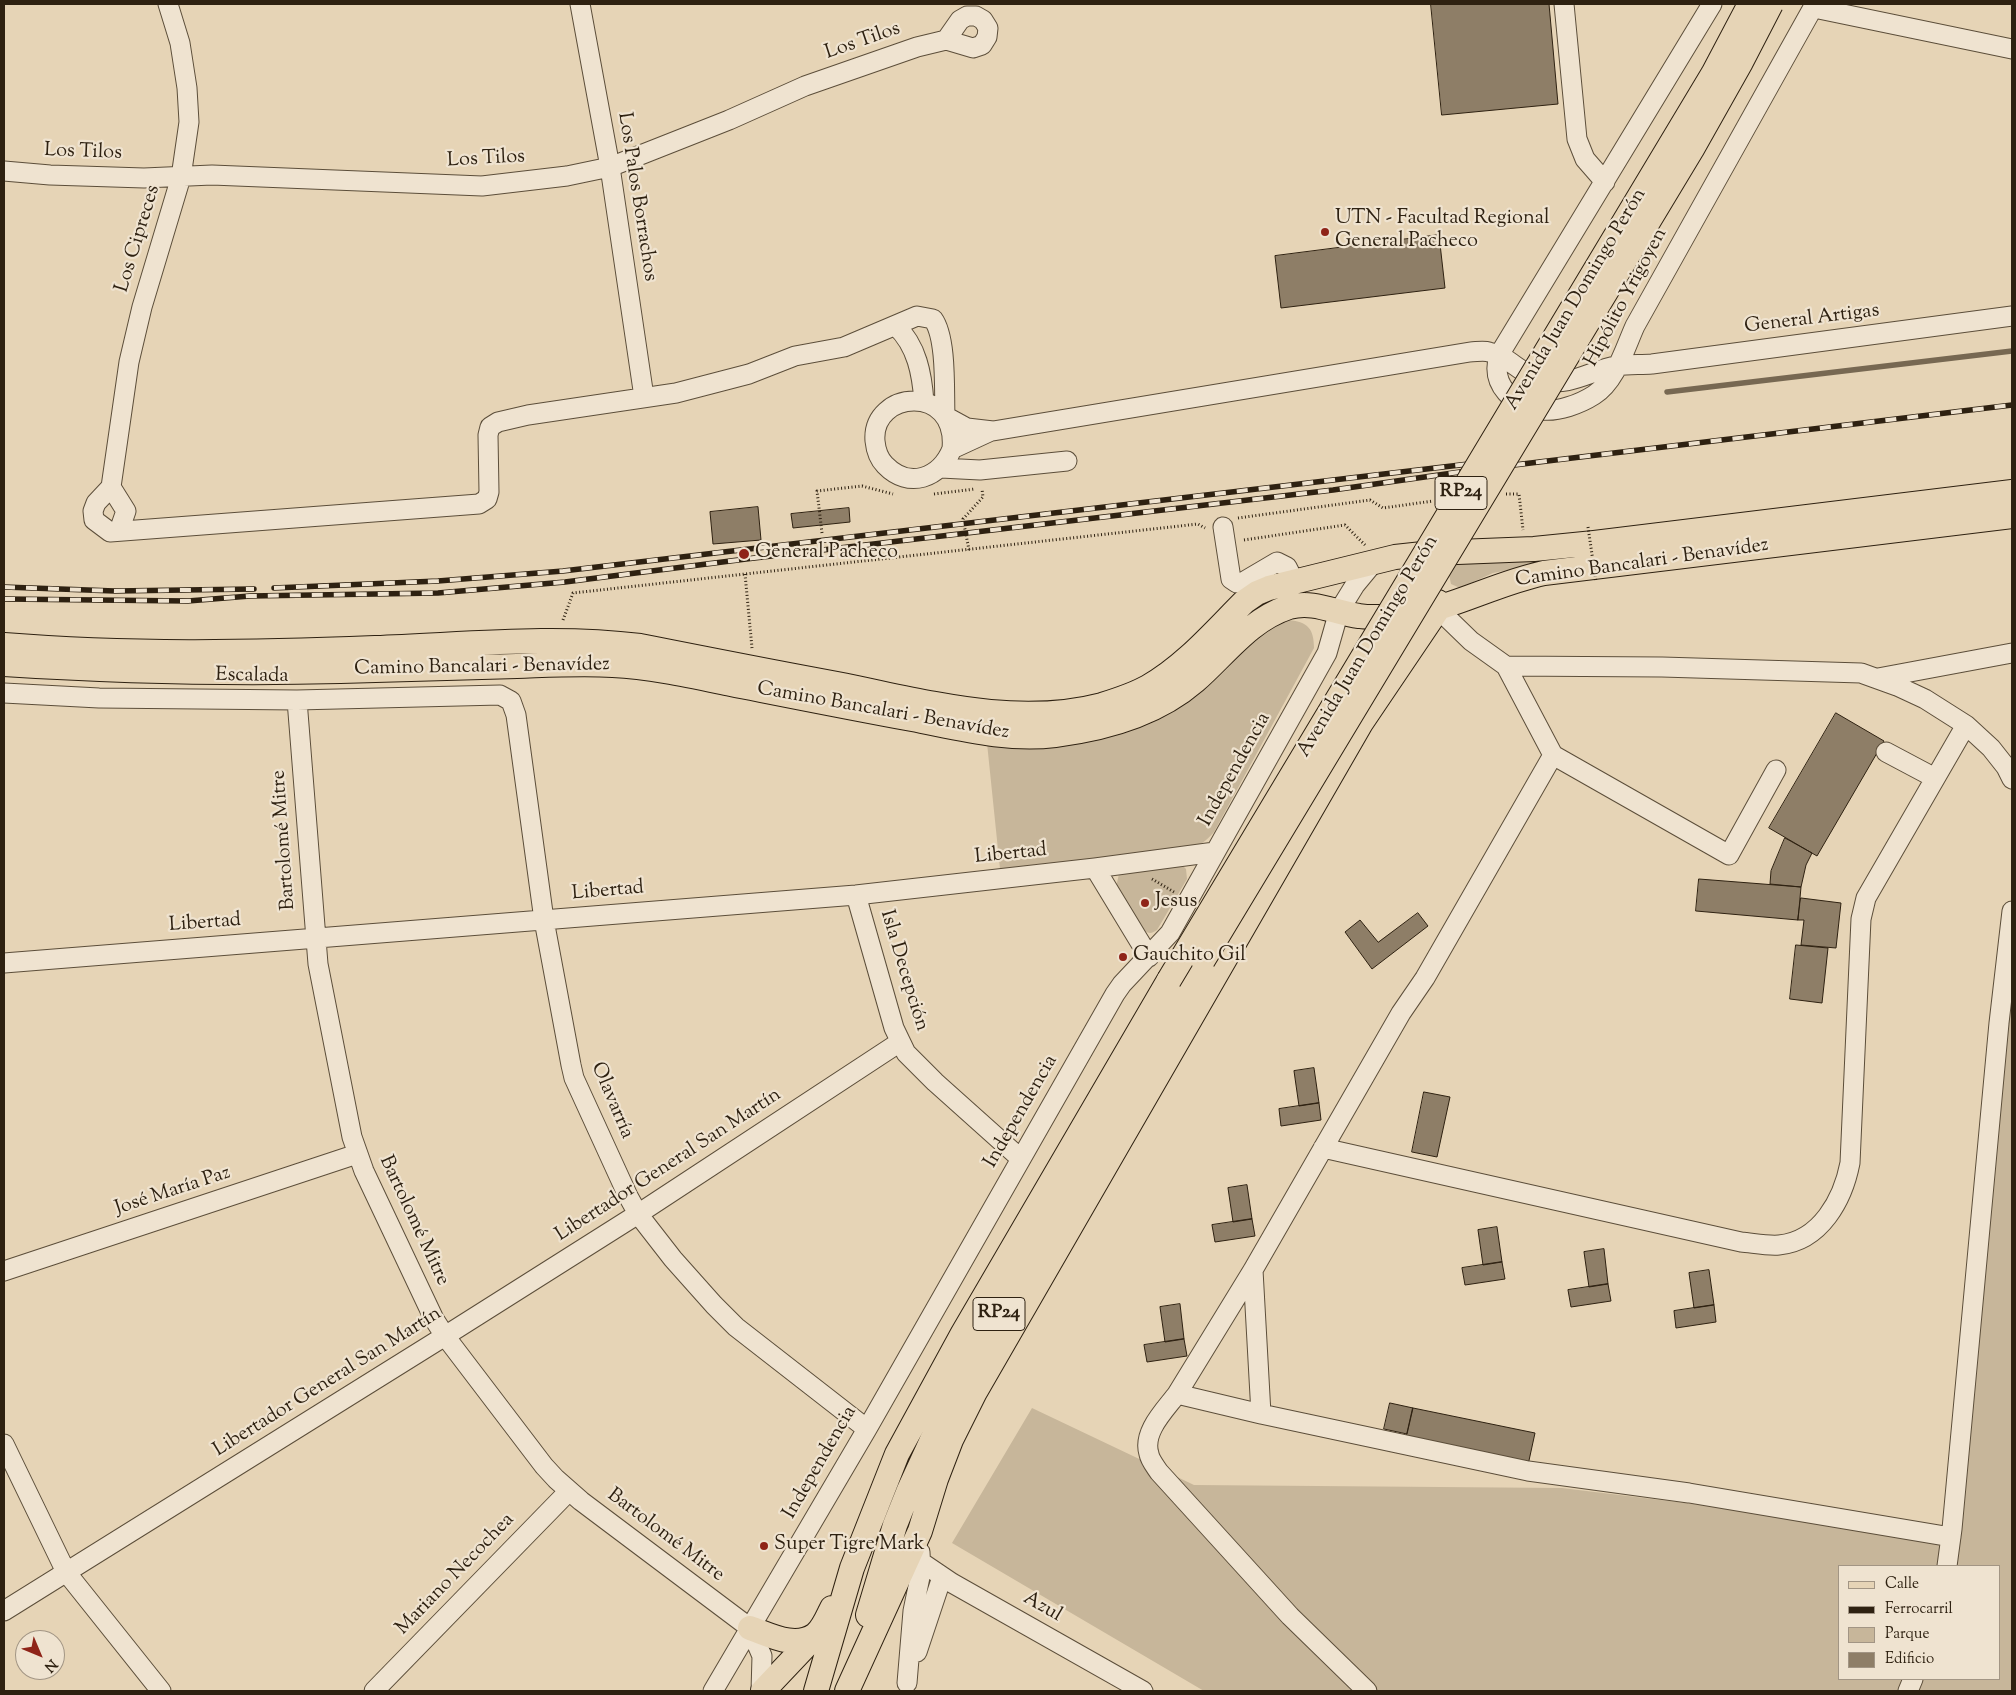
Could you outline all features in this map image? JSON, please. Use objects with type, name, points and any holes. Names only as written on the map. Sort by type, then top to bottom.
[{"type":"main road","name":"Avenida Juan Domingo Perón","points":[[852,1568],[897,1454],[968,1325],[1169,980],[1713,74],[1750,4]]},
{"type":"main road","name":"RP24","points":[[847,1691],[895,1525],[932,1440],[982,1345],[1203,960],[1692,149],[1772,4]]},
{"type":"main road","name":"Camino Bancalari - Benavídez","points":[[4,645],[134,652],[265,652],[555,642],[615,643],[640,646],[961,708],[1024,715],[1081,710],[1116,701],[1147,688],[1172,672],[1244,602],[1257,593],[1294,581],[1395,557],[1438,553],[1525,550],[1604,542],[2012,492]]},
{"type":"main road","name":"Camino Bancalari - Benavídez","points":[[4,664],[166,672],[265,673],[614,665],[685,675],[973,731],[1030,737],[1050,736],[1092,729],[1148,711],[1171,699],[1194,682],[1234,642],[1254,626],[1288,608],[1316,605],[1372,618],[1407,614],[1438,609],[1502,584],[1544,573],[2012,516]]},
{"type":"main road","points":[[847,1691],[920,1531],[936,1478],[951,1440],[975,1392],[1361,724],[1438,609],[1438,553]]},
{"type":"main road","name":"RP24","points":[[816,1691],[852,1568]]},
{"type":"main road","points":[[762,1691],[816,1635],[827,1619],[852,1568]]},
{"type":"main road","points":[[750,1628],[796,1642],[816,1635]]},
{"type":"street","name":"Los Cipreces","points":[[111,487],[130,362],[145,298],[181,176],[189,122],[188,88],[180,43],[168,4]]},
{"type":"street","name":"Los Palos Borrachos","points":[[580,4],[610,167],[644,397]]},
{"type":"street","points":[[1564,4],[1577,139],[1585,159],[1605,182]]},
{"type":"street","points":[[952,449],[992,431],[1470,352],[1487,351],[1499,354],[1712,4]]},
{"type":"street","points":[[1815,6],[2012,49]]},
{"type":"street","name":"Hipólito Yrigoyen","points":[[1499,354],[1496,367],[1500,382],[1508,394],[1522,405],[1543,410],[1567,406],[1594,395],[1606,384],[1617,366],[1635,326],[1815,6]]},
{"type":"street","name":"Los Tilos","points":[[4,171],[50,175],[135,177],[212,175],[482,186],[567,176],[610,167],[729,120],[805,86],[917,47],[946,40]]},
{"type":"street","points":[[119,531],[126,511],[111,487],[96,502],[93,511],[94,520],[110,532],[479,504],[487,499],[489,492],[488,435],[490,427],[498,422],[528,415],[676,393],[712,384],[749,374],[795,356],[844,348],[917,316],[933,319],[938,326],[944,364],[945,416]]},
{"type":"street","name":"General Artigas","points":[[1499,354],[1522,371],[1542,380],[1572,380],[1617,366],[1652,364],[2012,316]]},
{"type":"street","points":[[896,326],[910,341],[919,366],[924,402]]},
{"type":"street","points":[[911,400],[924,402],[936,407],[945,416],[951,426],[953,437],[952,449],[948,459],[941,468],[930,475],[917,478],[903,477],[891,471],[882,462],[876,449],[875,436],[879,422],[887,412],[898,404],[911,400]]},
{"type":"street","points":[[945,416],[967,428],[992,431]]},
{"type":"street","points":[[941,468],[981,480],[1067,461]]},
{"type":"street","points":[[1223,528],[1231,579],[1237,583],[1243,582],[1277,562],[1286,567],[1294,581]]},
{"type":"street","name":"Independencia","points":[[713,1691],[867,1429],[1115,994],[1170,933],[1327,653],[1339,611],[1355,585],[1378,561]]},
{"type":"street","points":[[1438,609],[1472,641],[1506,666],[1553,755],[1729,855],[1776,770]]},
{"type":"street","points":[[1876,678],[2012,653]]},
{"type":"street","points":[[1506,666],[1534,665],[1861,673],[1925,699],[1966,725],[1991,748],[2006,767],[2012,779]]},
{"type":"street","name":"Escalada","points":[[4,693],[98,698],[298,700],[500,695]]},
{"type":"street","name":"Olavarría","points":[[500,695],[510,701],[516,715],[544,920],[574,1078],[628,1196],[638,1214],[674,1259],[736,1327],[867,1429]]},
{"type":"street","name":"Bartolomé Mitre","points":[[298,700],[318,964],[352,1137],[357,1154],[434,1319],[544,1466],[569,1491],[750,1628]]},
{"type":"street","points":[[1324,1148],[1741,1242],[1779,1245],[1798,1240],[1820,1226],[1836,1206],[1846,1182],[1850,1163],[1861,919],[1866,898],[1966,725]]},
{"type":"street","points":[[1886,752],[1935,778]]},
{"type":"street","points":[[1366,1691],[1290,1616],[1158,1472],[1148,1454],[1148,1440],[1153,1427],[1177,1394],[1253,1270],[1401,1014],[1430,970],[1553,755]]},
{"type":"street","name":"Libertad","points":[[4,963],[856,895],[1095,868],[1215,852]]},
{"type":"street","points":[[1095,868],[1149,957]]},
{"type":"street","name":"Isla Decepción","points":[[856,895],[894,1028],[906,1053],[935,1082],[1021,1159]]},
{"type":"street","points":[[1947,1565],[1999,1023],[2012,911]]},
{"type":"street","name":"Libertador General San Martín","points":[[4,1611],[638,1214],[900,1042]]},
{"type":"street","name":"José María Paz","points":[[4,1272],[357,1154]]},
{"type":"street","points":[[1253,1270],[1261,1414]]},
{"type":"street","points":[[1177,1394],[1261,1414],[1528,1471],[1689,1493],[1951,1538]]},
{"type":"street","points":[[4,1444],[66,1572],[162,1691]]},
{"type":"street","name":"Mariano Necochea","points":[[374,1691],[569,1491]]},
{"type":"street","points":[[906,1687],[914,1612],[921,1572],[920,1531]]},
{"type":"street","name":"Azul","points":[[920,1562],[942,1577],[1143,1691]]},
{"type":"street","points":[[906,1687],[942,1577]]},
{"type":"street","points":[[750,1628],[762,1656],[762,1691]]},
{"type":"path","points":[[930,494],[981,480],[982,497],[964,519],[963,524],[970,550]]},
{"type":"path","points":[[822,533],[817,491],[862,486],[895,494]]},
{"type":"path","points":[[1501,495],[1519,494],[1525,550]]},
{"type":"path","points":[[555,642],[573,593],[1198,524],[1223,528],[1370,500],[1383,508],[1438,501]]},
{"type":"path","points":[[1198,524],[1205,528],[1345,524],[1378,561]]},
{"type":"path","points":[[1588,527],[1596,582]]},
{"type":"path","points":[[745,574],[754,668]]},
{"type":"path","points":[[1146,876],[1188,899]]},
{"type":"green space","points":[[2012,500],[2012,505],[1569,558],[1493,573],[1460,588],[1451,584],[1447,565]]},
{"type":"green space","points":[[1289,620],[1301,623],[1309,628],[1313,636],[1314,648],[1214,832],[1205,841],[1189,849],[1000,869],[987,743],[1217,676],[1249,646],[1276,626]]},
{"type":"green space","points":[[1182,865],[1186,869],[1187,879],[1157,930],[1151,933],[1146,931],[1136,921],[1116,887],[1119,874]]},
{"type":"green space","points":[[2012,911],[2012,1691],[1204,1691],[952,1543],[1032,1408],[1194,1485],[1562,1488],[1891,1528],[1952,1529]]},
{"type":"building","points":[[1431,4],[1549,4],[1558,104],[1442,115]]},
{"type":"building","points":[[1439,235],[1445,288],[1281,308],[1275,256]]},
{"type":"building","points":[[758,507],[761,540],[713,544],[710,512]]},
{"type":"building","points":[[849,508],[850,522],[793,528],[791,514]]},
{"type":"building","points":[[1836,713],[1884,741],[1817,856],[1769,828]]},
{"type":"building","points":[[1785,838],[1812,853],[1806,865],[1801,887],[1770,884],[1771,871]]},
{"type":"building","points":[[1699,879],[1801,887],[1798,920],[1696,911]]},
{"type":"building","points":[[1801,898],[1841,903],[1836,948],[1801,945],[1804,920],[1798,920]]},
{"type":"building","points":[[1418,913],[1428,926],[1372,969],[1345,932],[1360,920],[1378,942]]},
{"type":"building","points":[[1796,945],[1828,948],[1822,1003],[1790,999]]},
{"type":"building","points":[[1314,1068],[1319,1103],[1299,1106],[1294,1071]]},
{"type":"building","points":[[1424,1092],[1450,1097],[1437,1157],[1412,1152]]},
{"type":"building","points":[[1319,1103],[1321,1120],[1281,1126],[1279,1109]]},
{"type":"building","points":[[1247,1185],[1252,1219],[1233,1222],[1228,1188]]},
{"type":"building","points":[[1252,1219],[1255,1236],[1215,1242],[1212,1225]]},
{"type":"building","points":[[1497,1227],[1502,1262],[1483,1265],[1478,1230]]},
{"type":"building","points":[[1604,1249],[1608,1284],[1589,1287],[1584,1252]]},
{"type":"building","points":[[1502,1262],[1505,1279],[1465,1285],[1462,1268]]},
{"type":"building","points":[[1709,1270],[1714,1305],[1694,1308],[1689,1273]]},
{"type":"building","points":[[1608,1284],[1611,1301],[1571,1307],[1568,1290]]},
{"type":"building","points":[[1180,1304],[1184,1339],[1165,1342],[1160,1307]]},
{"type":"building","points":[[1714,1305],[1716,1322],[1676,1328],[1674,1311]]},
{"type":"building","points":[[1184,1339],[1187,1356],[1147,1362],[1144,1345]]},
{"type":"building","points":[[1390,1403],[1413,1408],[1407,1434],[1384,1429]]},
{"type":"building","points":[[1413,1408],[1535,1433],[1528,1465],[1406,1439]]},
{"type":"waterway","points":[[1667,392],[2012,351]]},
{"type":"railway","points":[[4,599],[188,601],[250,596],[438,593],[565,582],[1333,490],[1481,469],[2012,405]]},
{"type":"railway","points":[[274,588],[438,581],[563,571],[1477,463]]},
{"type":"railway","points":[[4,587],[115,591],[254,589]]},
{"type":"place","name":"UTN - Facultad Regional General Pacheco","points":[[1325,232]]},
{"type":"place","name":"General Pacheco","points":[[744,554]]},
{"type":"place","name":"Jesus","points":[[1145,903]]},
{"type":"place","name":"Gauchito Gil","points":[[1123,957]]},
{"type":"place","name":"Super Tigre Mark","points":[[764,1546]]}]
